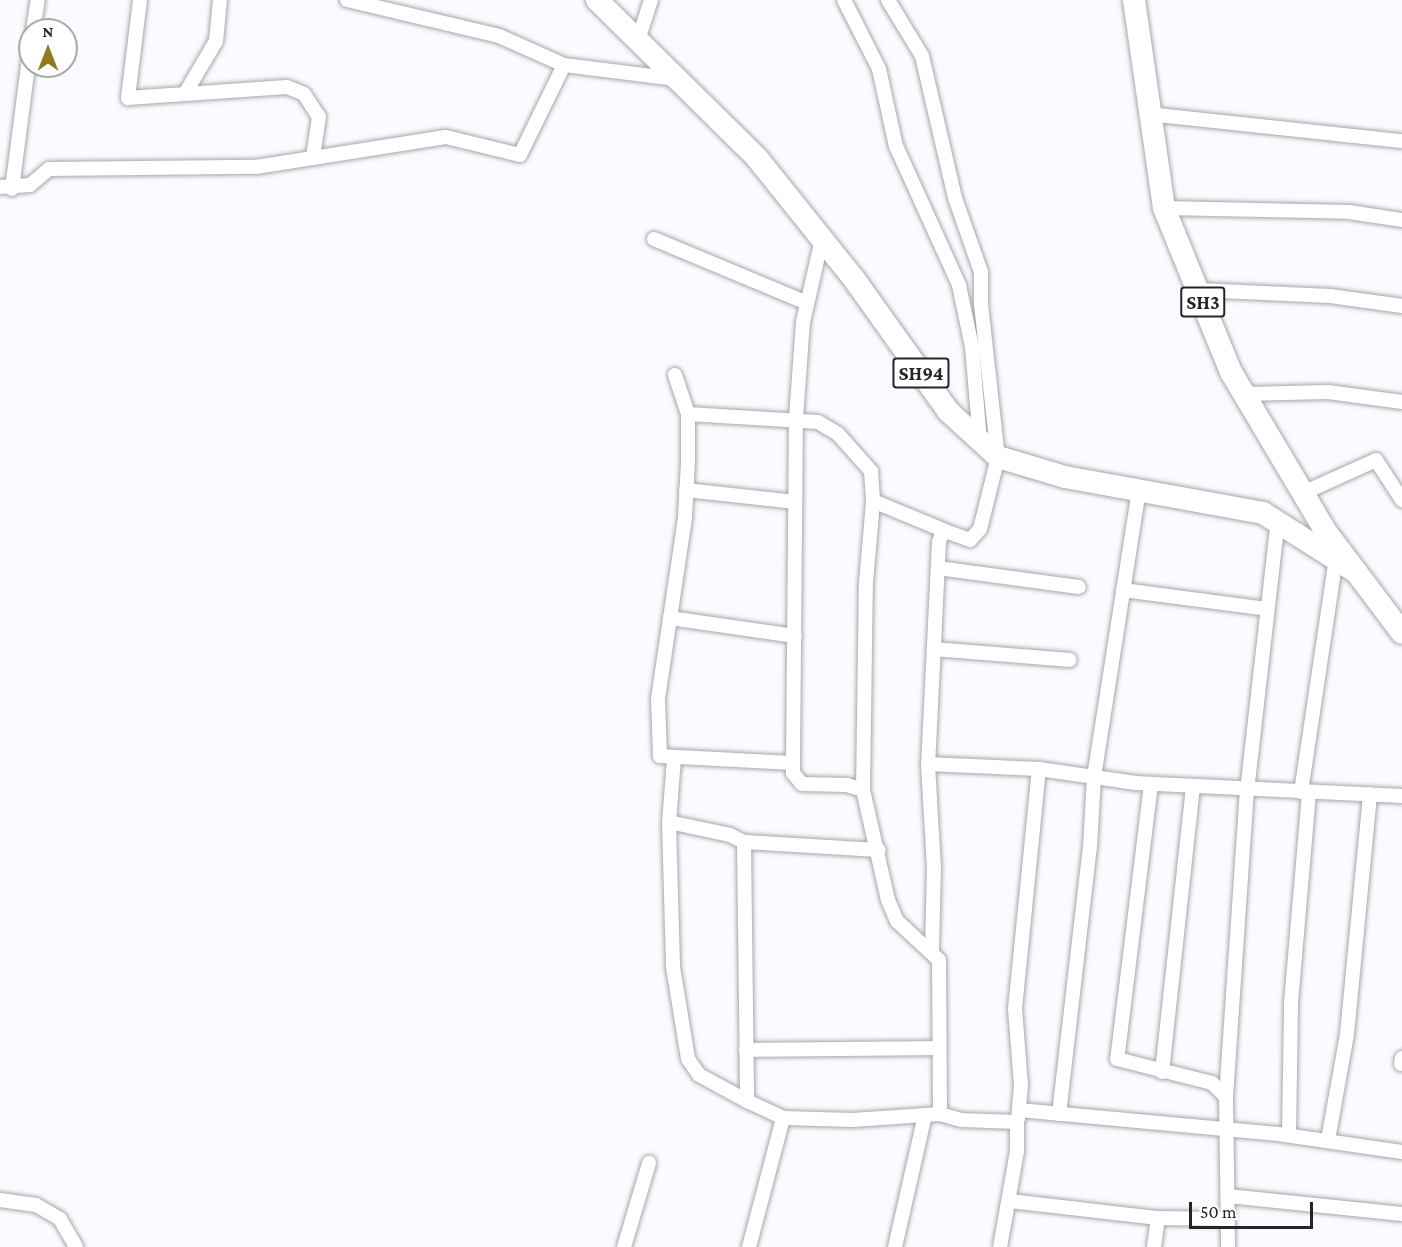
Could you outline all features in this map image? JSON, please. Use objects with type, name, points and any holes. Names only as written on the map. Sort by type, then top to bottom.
[{"type":"main road","name":"SH94","points":[[597,0],[757,158],[822,239],[948,411],[998,457],[1065,477],[1263,513],[1356,572]]},
{"type":"main road","name":"SH3","points":[[1134,0],[1164,208],[1198,290],[1245,394],[1303,493],[1356,572],[1402,633]]},
{"type":"street","points":[[35,18],[38,0]]},
{"type":"street","points":[[140,0],[128,98],[186,92],[287,87],[304,94],[319,117],[313,157]]},
{"type":"street","points":[[186,92],[216,40],[220,0]]},
{"type":"street","points":[[347,0],[499,36],[564,65],[676,79]]},
{"type":"street","points":[[638,40],[651,0]]},
{"type":"street","points":[[844,0],[879,69],[896,146],[959,285],[972,347],[980,440]]},
{"type":"street","points":[[873,501],[970,540],[980,529],[998,457],[981,304],[981,272],[955,198],[922,56],[888,0]]},
{"type":"street","points":[[25,78],[6,188],[30,185],[49,169],[256,167],[446,137],[519,155],[564,65]]},
{"type":"street","points":[[1149,114],[1402,141]]},
{"type":"street","points":[[1164,208],[1349,212],[1402,220]]},
{"type":"street","points":[[654,239],[807,303]]},
{"type":"street","points":[[822,239],[807,303],[796,418],[792,763],[793,773],[802,784],[847,785],[863,790]]},
{"type":"street","points":[[1198,290],[1330,296],[1402,306]]},
{"type":"street","points":[[675,375],[688,414],[686,490],[658,699],[660,756],[674,759],[792,763]]},
{"type":"street","points":[[1245,394],[1328,392],[1402,402]]},
{"type":"street","points":[[688,414],[796,418],[818,422],[856,451],[871,471],[873,501],[865,606],[863,790],[879,850],[888,900],[897,921],[915,941],[932,950],[939,960],[940,1114]]},
{"type":"street","points":[[1303,493],[1376,460],[1402,500]]},
{"type":"street","points":[[686,490],[795,502]]},
{"type":"street","points":[[1059,1114],[1090,848],[1094,777],[1139,490]]},
{"type":"street","points":[[1228,1247],[1226,1097],[1248,791],[1278,521]]},
{"type":"street","points":[[932,950],[934,867],[928,764],[938,568],[943,530]]},
{"type":"street","points":[[1289,1135],[1291,1003],[1305,792],[1336,559]]},
{"type":"street","points":[[938,568],[1078,587]]},
{"type":"street","points":[[1123,590],[1267,609]]},
{"type":"street","points":[[670,618],[795,636]]},
{"type":"street","points":[[934,649],[1070,660]]},
{"type":"street","points":[[674,759],[669,822],[673,967],[688,1059],[699,1075],[747,1101],[783,1118],[853,1120],[940,1114],[961,1120],[1059,1114],[1289,1135],[1402,1152]]},
{"type":"street","points":[[928,764],[1039,769],[1151,784],[1248,791],[1402,795]]},
{"type":"street","points":[[1000,1247],[1010,1201],[1021,1085],[1014,1009],[1039,769]]},
{"type":"street","points":[[1151,784],[1117,1059],[1212,1083],[1226,1097]]},
{"type":"street","points":[[1162,1072],[1193,787]]},
{"type":"street","points":[[1328,1140],[1347,1035],[1370,794]]},
{"type":"street","points":[[669,822],[744,842],[879,850]]},
{"type":"street","points":[[744,842],[747,1101]]},
{"type":"street","points":[[746,1050],[938,1048]]},
{"type":"street","points":[[1401,1064],[1402,1058]]},
{"type":"street","points":[[895,1247],[925,1115]]},
{"type":"street","points":[[749,1247],[783,1118]]},
{"type":"street","points":[[624,1247],[650,1163]]},
{"type":"street","points":[[1228,1196],[1402,1214]]},
{"type":"street","points":[[0,1200],[36,1205],[60,1219],[76,1247]]},
{"type":"street","points":[[1010,1201],[1158,1218],[1228,1219]]},
{"type":"street","points":[[1154,1247],[1158,1218]]}]
